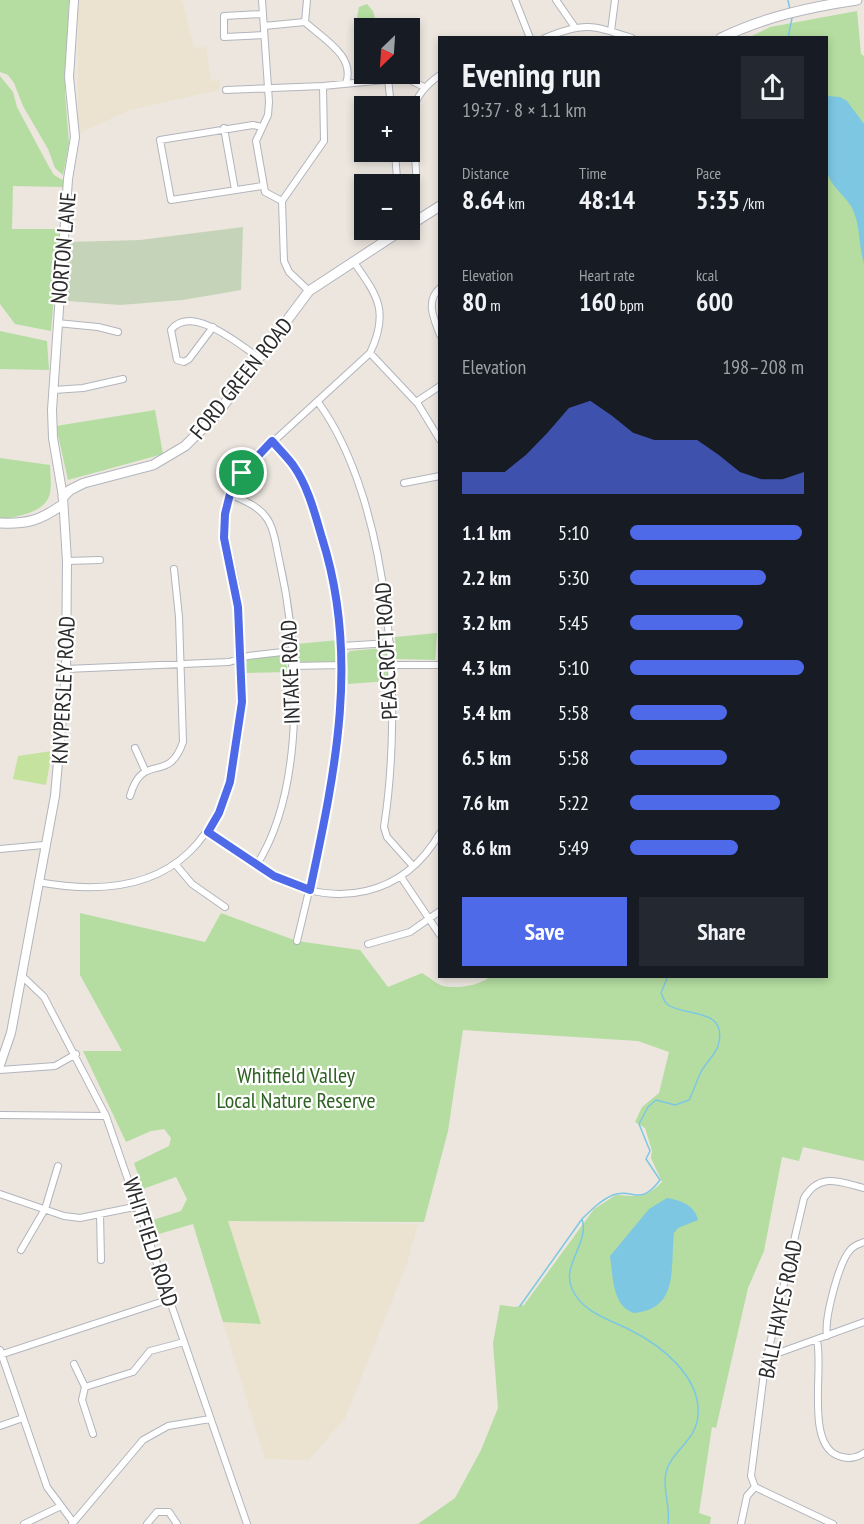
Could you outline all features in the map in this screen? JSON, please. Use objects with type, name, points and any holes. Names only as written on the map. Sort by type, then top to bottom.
[{"type":"main road","points":[[725,36],[759,21],[792,12],[857,0]]},
{"type":"main road","points":[[420,218],[438,207]]},
{"type":"main road","name":"FORD GREEN ROAD","points":[[0,523],[26,524],[47,516],[70,490],[94,480],[153,465],[185,446],[217,414],[309,291],[386,240]]},
{"type":"street","name":"NORTON LANE","points":[[62,501],[53,438],[54,390],[68,179],[75,137],[69,77],[74,0]]},
{"type":"street","points":[[261,0],[268,115],[256,141],[262,186],[265,192],[282,201]]},
{"type":"street","points":[[306,22],[307,0]]},
{"type":"street","points":[[515,0],[529,36]]},
{"type":"street","points":[[556,0],[573,26]]},
{"type":"street","points":[[611,31],[615,0]]},
{"type":"street","points":[[263,14],[224,16],[224,37],[264,34]]},
{"type":"street","points":[[264,26],[306,22],[345,57],[349,72],[346,82]]},
{"type":"street","points":[[550,36],[573,26],[611,31],[626,36]]},
{"type":"street","points":[[413,174],[411,115],[416,99],[424,87],[438,76]]},
{"type":"street","points":[[225,90],[323,86],[354,81]]},
{"type":"street","points":[[418,84],[424,87]]},
{"type":"street","points":[[309,291],[290,272],[284,261],[282,201],[324,141],[323,86]]},
{"type":"street","points":[[262,127],[253,124],[224,128],[160,142],[171,200],[262,186]]},
{"type":"street","points":[[224,128],[235,190]]},
{"type":"street","points":[[38,882],[72,886],[113,885],[140,880],[176,865],[208,832],[219,813],[232,772],[242,702],[238,659],[238,607],[224,533],[230,494],[242,473],[272,441],[370,353],[378,336],[381,314],[377,296],[353,261]]},
{"type":"street","points":[[438,290],[432,296],[431,306],[438,329]]},
{"type":"street","points":[[213,327],[189,359],[184,362],[177,360],[171,330],[173,326],[186,322],[201,322],[213,327],[258,357]]},
{"type":"street","points":[[57,323],[99,327],[118,332]]},
{"type":"street","points":[[370,353],[416,402],[438,437]]},
{"type":"street","points":[[54,390],[84,388],[123,379]]},
{"type":"street","points":[[416,402],[438,387]]},
{"type":"street","name":"PEASCROFT ROAD","points":[[318,402],[343,443],[366,508],[385,592],[390,643],[391,753],[384,827],[387,837],[413,866]]},
{"type":"street","points":[[272,441],[294,466],[312,506],[333,571],[340,611],[342,646],[338,748],[310,890],[297,941]]},
{"type":"street","points":[[404,483],[438,476]]},
{"type":"street","name":"INTAKE ROAD","points":[[230,494],[255,506],[266,516],[284,582],[291,651],[291,755],[282,804],[267,849],[256,866]]},
{"type":"street","name":"KNYPERSLEY ROAD","points":[[0,1065],[11,1033],[57,784],[66,669],[67,561],[62,501]]},
{"type":"street","points":[[67,561],[100,560]]},
{"type":"street","points":[[130,796],[134,780],[145,770],[170,765],[178,757],[183,742],[182,664],[174,569]]},
{"type":"street","points":[[342,646],[390,643]]},
{"type":"street","points":[[66,669],[229,662],[291,651]]},
{"type":"street","points":[[390,666],[438,664]]},
{"type":"street","points":[[292,666],[342,665]]},
{"type":"street","points":[[135,748],[145,770]]},
{"type":"street","points":[[208,832],[256,866],[292,885],[310,890],[350,894],[382,886],[401,877],[431,847],[438,836]]},
{"type":"street","points":[[0,849],[44,845]]},
{"type":"street","points":[[176,865],[192,884],[225,907]]},
{"type":"street","points":[[401,877],[438,932]]},
{"type":"street","points":[[368,944],[410,932],[438,912]]},
{"type":"street","name":"WHITFIELD ROAD","points":[[22,976],[44,998],[76,1054],[106,1116],[247,1524]]},
{"type":"street","points":[[0,1070],[55,1066],[76,1054]]},
{"type":"street","points":[[0,1114],[106,1116]]},
{"type":"street","points":[[21,1250],[45,1209],[58,1166]]},
{"type":"street","name":"BALL HAYES ROAD","points":[[755,1487],[751,1476],[769,1353],[807,1193],[815,1184],[828,1180],[864,1188]]},
{"type":"street","points":[[0,1194],[80,1218],[139,1206]]},
{"type":"street","points":[[100,1214],[101,1260]]},
{"type":"street","points":[[828,1336],[825,1324],[844,1259],[854,1246],[864,1242]]},
{"type":"street","points":[[170,1299],[0,1353],[47,1487],[72,1523],[143,1440],[168,1426],[210,1419]]},
{"type":"street","points":[[769,1353],[781,1352],[864,1322]]},
{"type":"street","points":[[817,1340],[820,1354],[819,1435],[826,1450],[834,1456],[849,1459],[864,1454]]},
{"type":"street","points":[[85,1387],[133,1372],[150,1351],[184,1342]]},
{"type":"street","points":[[74,1364],[85,1387],[82,1400],[93,1434]]},
{"type":"street","points":[[0,1426],[23,1418]]},
{"type":"street","points":[[741,1524],[747,1496],[755,1487],[833,1524]]},
{"type":"street","points":[[24,1524],[61,1506]]},
{"type":"street","points":[[147,1524],[157,1512],[169,1512],[177,1524]]},
{"type":"shaded area","points":[[78,0],[182,0],[194,48],[206,47],[211,81],[220,80],[219,90],[130,110],[78,134]]},
{"type":"shaded area","points":[[228,1221],[418,1224],[407,1263],[345,1418],[309,1460],[265,1459],[223,1322],[259,1324]]},
{"type":"green space","points":[[0,0],[69,0],[65,93],[69,144],[63,175],[55,168],[48,149],[23,106],[14,83],[8,75],[0,72]]},
{"type":"green space","points":[[367,4],[373,11],[375,18],[357,18],[359,7]]},
{"type":"green space","name":"Whitfield Valley Local Nature Reserve","points":[[857,11],[861,54],[864,56],[864,1161],[803,1147],[799,1161],[782,1157],[764,1251],[748,1288],[716,1428],[712,1427],[699,1513],[711,1517],[710,1524],[418,1524],[455,1498],[481,1450],[498,1408],[493,1343],[500,1305],[515,1307],[524,1305],[594,1209],[616,1195],[641,1196],[662,1182],[651,1158],[652,1151],[645,1128],[635,1122],[642,1107],[659,1093],[669,1052],[638,1041],[463,1030],[448,1131],[424,1222],[228,1221],[261,1324],[223,1322],[193,1224],[159,1234],[153,1220],[181,1211],[187,1199],[176,1177],[143,1189],[134,1163],[169,1146],[171,1138],[164,1129],[151,1131],[126,1142],[83,1051],[122,1051],[80,975],[80,913],[205,942],[221,913],[297,941],[360,950],[388,987],[422,973],[440,985],[448,987],[468,986],[487,978],[828,978],[828,36],[752,36],[770,27]]},
{"type":"green space","points":[[0,76],[13,92],[17,107],[54,175],[66,182],[65,187],[13,186],[12,229],[60,229],[51,331],[15,324],[0,304]]},
{"type":"green space","points":[[243,227],[241,290],[183,300],[120,305],[68,301],[68,242],[140,240]]},
{"type":"green space","points":[[0,331],[47,341],[49,370],[0,369]]},
{"type":"green space","points":[[155,410],[163,454],[68,480],[56,426]]},
{"type":"green space","points":[[0,458],[50,465],[50,495],[43,505],[29,513],[11,518],[0,518]]},
{"type":"green space","points":[[437,633],[435,660],[396,659],[395,637]]},
{"type":"green space","points":[[339,640],[340,660],[337,662],[298,662],[296,644]]},
{"type":"green space","points":[[382,648],[387,652],[388,681],[348,684],[347,654],[350,651]]},
{"type":"green space","points":[[285,655],[288,672],[245,673],[247,658]]},
{"type":"green space","points":[[52,751],[46,785],[13,779],[18,756]]},
{"type":"water","points":[[828,96],[840,97],[847,101],[864,124],[864,264],[854,213],[828,174]]},
{"type":"water","points":[[667,1198],[690,1207],[698,1220],[678,1228],[674,1233],[672,1272],[666,1295],[649,1310],[634,1313],[621,1304],[618,1297],[613,1281],[610,1256],[649,1209]]},
{"type":"waterway","points":[[788,0],[790,10]]},
{"type":"waterway","points":[[788,36],[792,18]]},
{"type":"waterway","points":[[667,978],[661,993],[668,1005],[712,1019],[720,1034],[718,1046],[702,1070],[689,1100],[675,1105],[656,1100],[648,1107],[639,1124],[650,1151],[646,1159],[660,1180],[647,1193],[641,1195],[626,1193],[613,1195],[582,1219],[582,1236],[572,1262],[570,1280],[572,1289],[583,1304],[597,1314],[642,1336],[666,1353],[686,1375],[693,1388],[697,1401],[696,1424],[689,1438],[670,1462],[665,1476],[668,1524]]},
{"type":"waterway","points":[[520,1306],[582,1219]]},
{"type":"route","points":[[272,441],[294,466],[312,506],[333,571],[340,611],[342,665],[338,748],[310,890],[292,885],[256,866],[208,832],[219,813],[230,782],[242,702],[238,659],[238,607],[224,538],[224,526],[230,494],[242,473],[272,441]]}]
